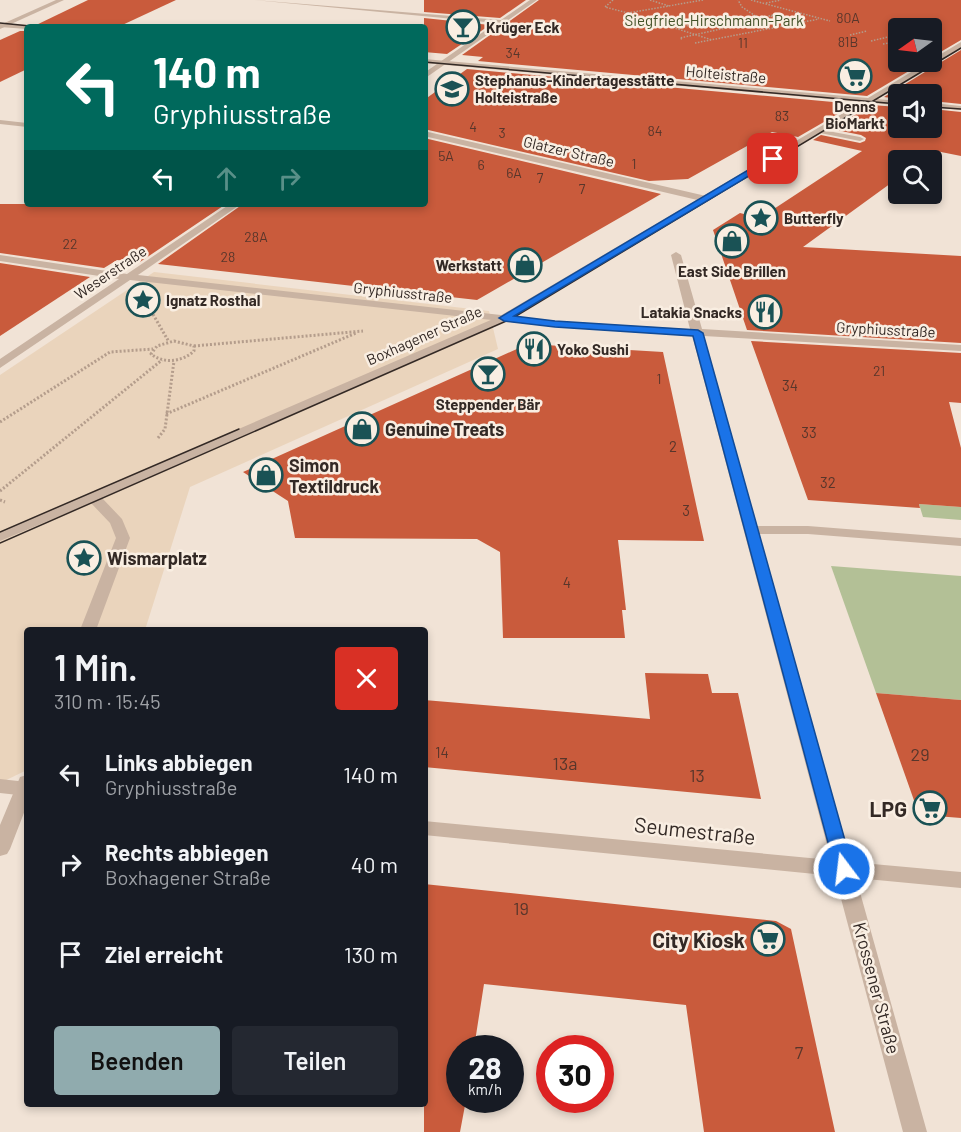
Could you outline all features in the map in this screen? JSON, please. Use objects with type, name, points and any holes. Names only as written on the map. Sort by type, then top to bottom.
[{"type":"street","points":[[1,26],[61,0]]},
{"type":"street","points":[[257,0],[502,22]]},
{"type":"street","points":[[428,74],[534,0]]},
{"type":"street","points":[[1,26],[24,27]]},
{"type":"street","name":"Boxhagener Straße","points":[[0,537],[504,318],[820,131],[961,44]]},
{"type":"street","name":"Holteistraße","points":[[428,61],[888,101]]},
{"type":"street","points":[[942,106],[961,108]]},
{"type":"street","points":[[0,123],[24,125]]},
{"type":"street","points":[[820,131],[860,139]]},
{"type":"street","name":"Glatzer Straße","points":[[428,134],[706,199]]},
{"type":"street","name":"Weserstraße","points":[[0,364],[232,207]]},
{"type":"street","name":"Krossener Straße","points":[[676,255],[753,530],[915,1132]]},
{"type":"street","name":"Gryphiusstraße","points":[[0,258],[129,276],[555,324],[961,348]]},
{"type":"street","points":[[88,627],[123,538],[117,522],[93,497]]},
{"type":"street","points":[[753,530],[808,530],[961,542]]},
{"type":"street","points":[[0,786],[24,787]]},
{"type":"street","points":[[0,849],[24,792]]},
{"type":"street","name":"Seumestraße","points":[[428,828],[961,880]]},
{"type":"path","points":[[613,0],[605,7],[712,40]]},
{"type":"path","points":[[650,0],[669,6]]},
{"type":"path","points":[[628,13],[703,0]]},
{"type":"path","points":[[738,0],[742,7],[757,17],[769,17]]},
{"type":"path","points":[[751,0],[830,21]]},
{"type":"path","points":[[762,3],[781,0]]},
{"type":"path","points":[[682,39],[680,38],[751,24],[757,21],[757,17]]},
{"type":"path","points":[[682,26],[678,22],[693,19],[707,21],[710,25]]},
{"type":"path","points":[[695,43],[819,19]]},
{"type":"path","points":[[803,22],[814,25]]},
{"type":"path","points":[[673,27],[710,25],[723,28]]},
{"type":"path","points":[[850,35],[867,32]]},
{"type":"path","points":[[871,41],[888,37]]},
{"type":"path","points":[[883,44],[888,43]]},
{"type":"path","points":[[143,297],[169,342]]},
{"type":"path","points":[[0,422],[110,352],[153,350],[169,342],[184,342],[194,346],[371,330]]},
{"type":"path","points":[[166,414],[361,331]]},
{"type":"path","points":[[153,350],[153,356],[162,360],[174,360],[191,355],[194,346]]},
{"type":"path","points":[[0,491],[162,360]]},
{"type":"path","points":[[155,441],[165,429],[174,360]]},
{"type":"path","points":[[0,500],[5,502]]},
{"type":"green space","points":[[919,504],[961,507],[961,520],[923,517]]},
{"type":"green space","points":[[831,566],[961,576],[961,700],[876,693]]},
{"type":"shaded area","name":"Wismarplatz","points":[[154,272],[489,311],[498,349],[190,487],[146,627],[24,627],[24,771],[0,783],[0,375]]},
{"type":"building","points":[[88,0],[176,0],[124,24],[38,24]]},
{"type":"building","points":[[424,0],[526,0],[500,18],[424,12]]},
{"type":"building","points":[[539,0],[961,0],[961,40],[942,51],[942,18],[888,18],[888,72],[907,72],[867,96],[478,61],[483,57],[462,55]]},
{"type":"building","points":[[424,18],[490,25],[447,54],[428,52],[428,24],[424,24]]},
{"type":"building","points":[[24,31],[24,70],[0,82],[0,40]]},
{"type":"building","points":[[961,50],[961,104],[942,102],[942,84],[905,84],[925,72],[942,72],[942,62]]},
{"type":"building","points":[[467,69],[855,104],[798,137],[772,132],[688,179],[649,181],[428,130],[428,97]]},
{"type":"building","points":[[872,105],[888,106],[888,138],[942,138],[942,110],[961,112],[961,156],[942,152],[942,150],[888,150],[888,185],[803,247],[961,256],[961,343],[747,330],[713,230],[740,213],[760,218],[862,151],[813,140],[821,135],[860,143],[866,138],[831,129]]},
{"type":"building","points":[[428,139],[661,194],[477,300],[158,264],[239,207],[428,207]]},
{"type":"building","points":[[0,204],[24,204],[24,207],[222,207],[140,262],[117,260],[104,268],[0,253]]},
{"type":"building","points":[[0,263],[90,277],[0,336]]},
{"type":"building","points":[[751,341],[961,353],[961,403],[949,402],[961,448],[961,507],[919,504],[920,508],[808,500]]},
{"type":"building","points":[[528,344],[663,352],[704,541],[618,540],[626,610],[622,610],[625,638],[503,638],[500,552],[477,539],[295,538],[288,501],[243,472]]},
{"type":"building","points":[[645,673],[708,674],[712,693],[738,693],[761,799],[428,767],[428,700],[650,719]]},
{"type":"building","points":[[876,693],[961,700],[961,818],[936,816],[916,806]]},
{"type":"building","points":[[428,884],[776,921],[791,929],[835,1132],[704,1132],[686,1005],[484,984],[476,1035],[446,1035],[446,1113],[464,1113],[460,1132],[424,1132],[424,1107],[428,1107]]},
{"type":"tram line","points":[[0,23],[24,25]]},
{"type":"tram line","points":[[872,102],[961,48]]},
{"type":"tram line","points":[[428,62],[872,102]]},
{"type":"tram line","points":[[0,543],[511,319],[872,102]]},
{"type":"tram line","points":[[872,102],[888,103]]},
{"type":"tram line","points":[[942,108],[961,109]]},
{"type":"tram line","points":[[0,532],[239,429]]},
{"type":"place","name":"Krüger Eck","points":[[463,27]]},
{"type":"place","name":"Denns BioMarkt","points":[[855,76]]},
{"type":"place","name":"Stephanus-Kindertagesstätte Holteistraße","points":[[452,89]]},
{"type":"place","name":"Butterfly","points":[[761,218]]},
{"type":"place","name":"East Side Brillen","points":[[732,241]]},
{"type":"place","name":"Werkstatt","points":[[525,265]]},
{"type":"place","name":"Ignatz Rosthal","points":[[143,300]]},
{"type":"place","name":"Latakia Snacks","points":[[765,312]]},
{"type":"place","name":"Yoko Sushi","points":[[534,349]]},
{"type":"place","name":"Steppender Bär","points":[[488,374]]},
{"type":"place","name":"Genuine Treats","points":[[362,429]]},
{"type":"place","name":"Simon Textildruck","points":[[266,475]]},
{"type":"place","name":"Wismarplatz","points":[[84,558]]},
{"type":"place","name":"LPG","points":[[930,808]]},
{"type":"place","name":"City Kiosk","points":[[768,939]]},
{"type":"route","points":[[773,159],[504,318],[555,324],[698,333],[844,869]]},
{"type":"park label","name":"Siegfried-Hirschmann-Park","points":[[714,20]]}]
